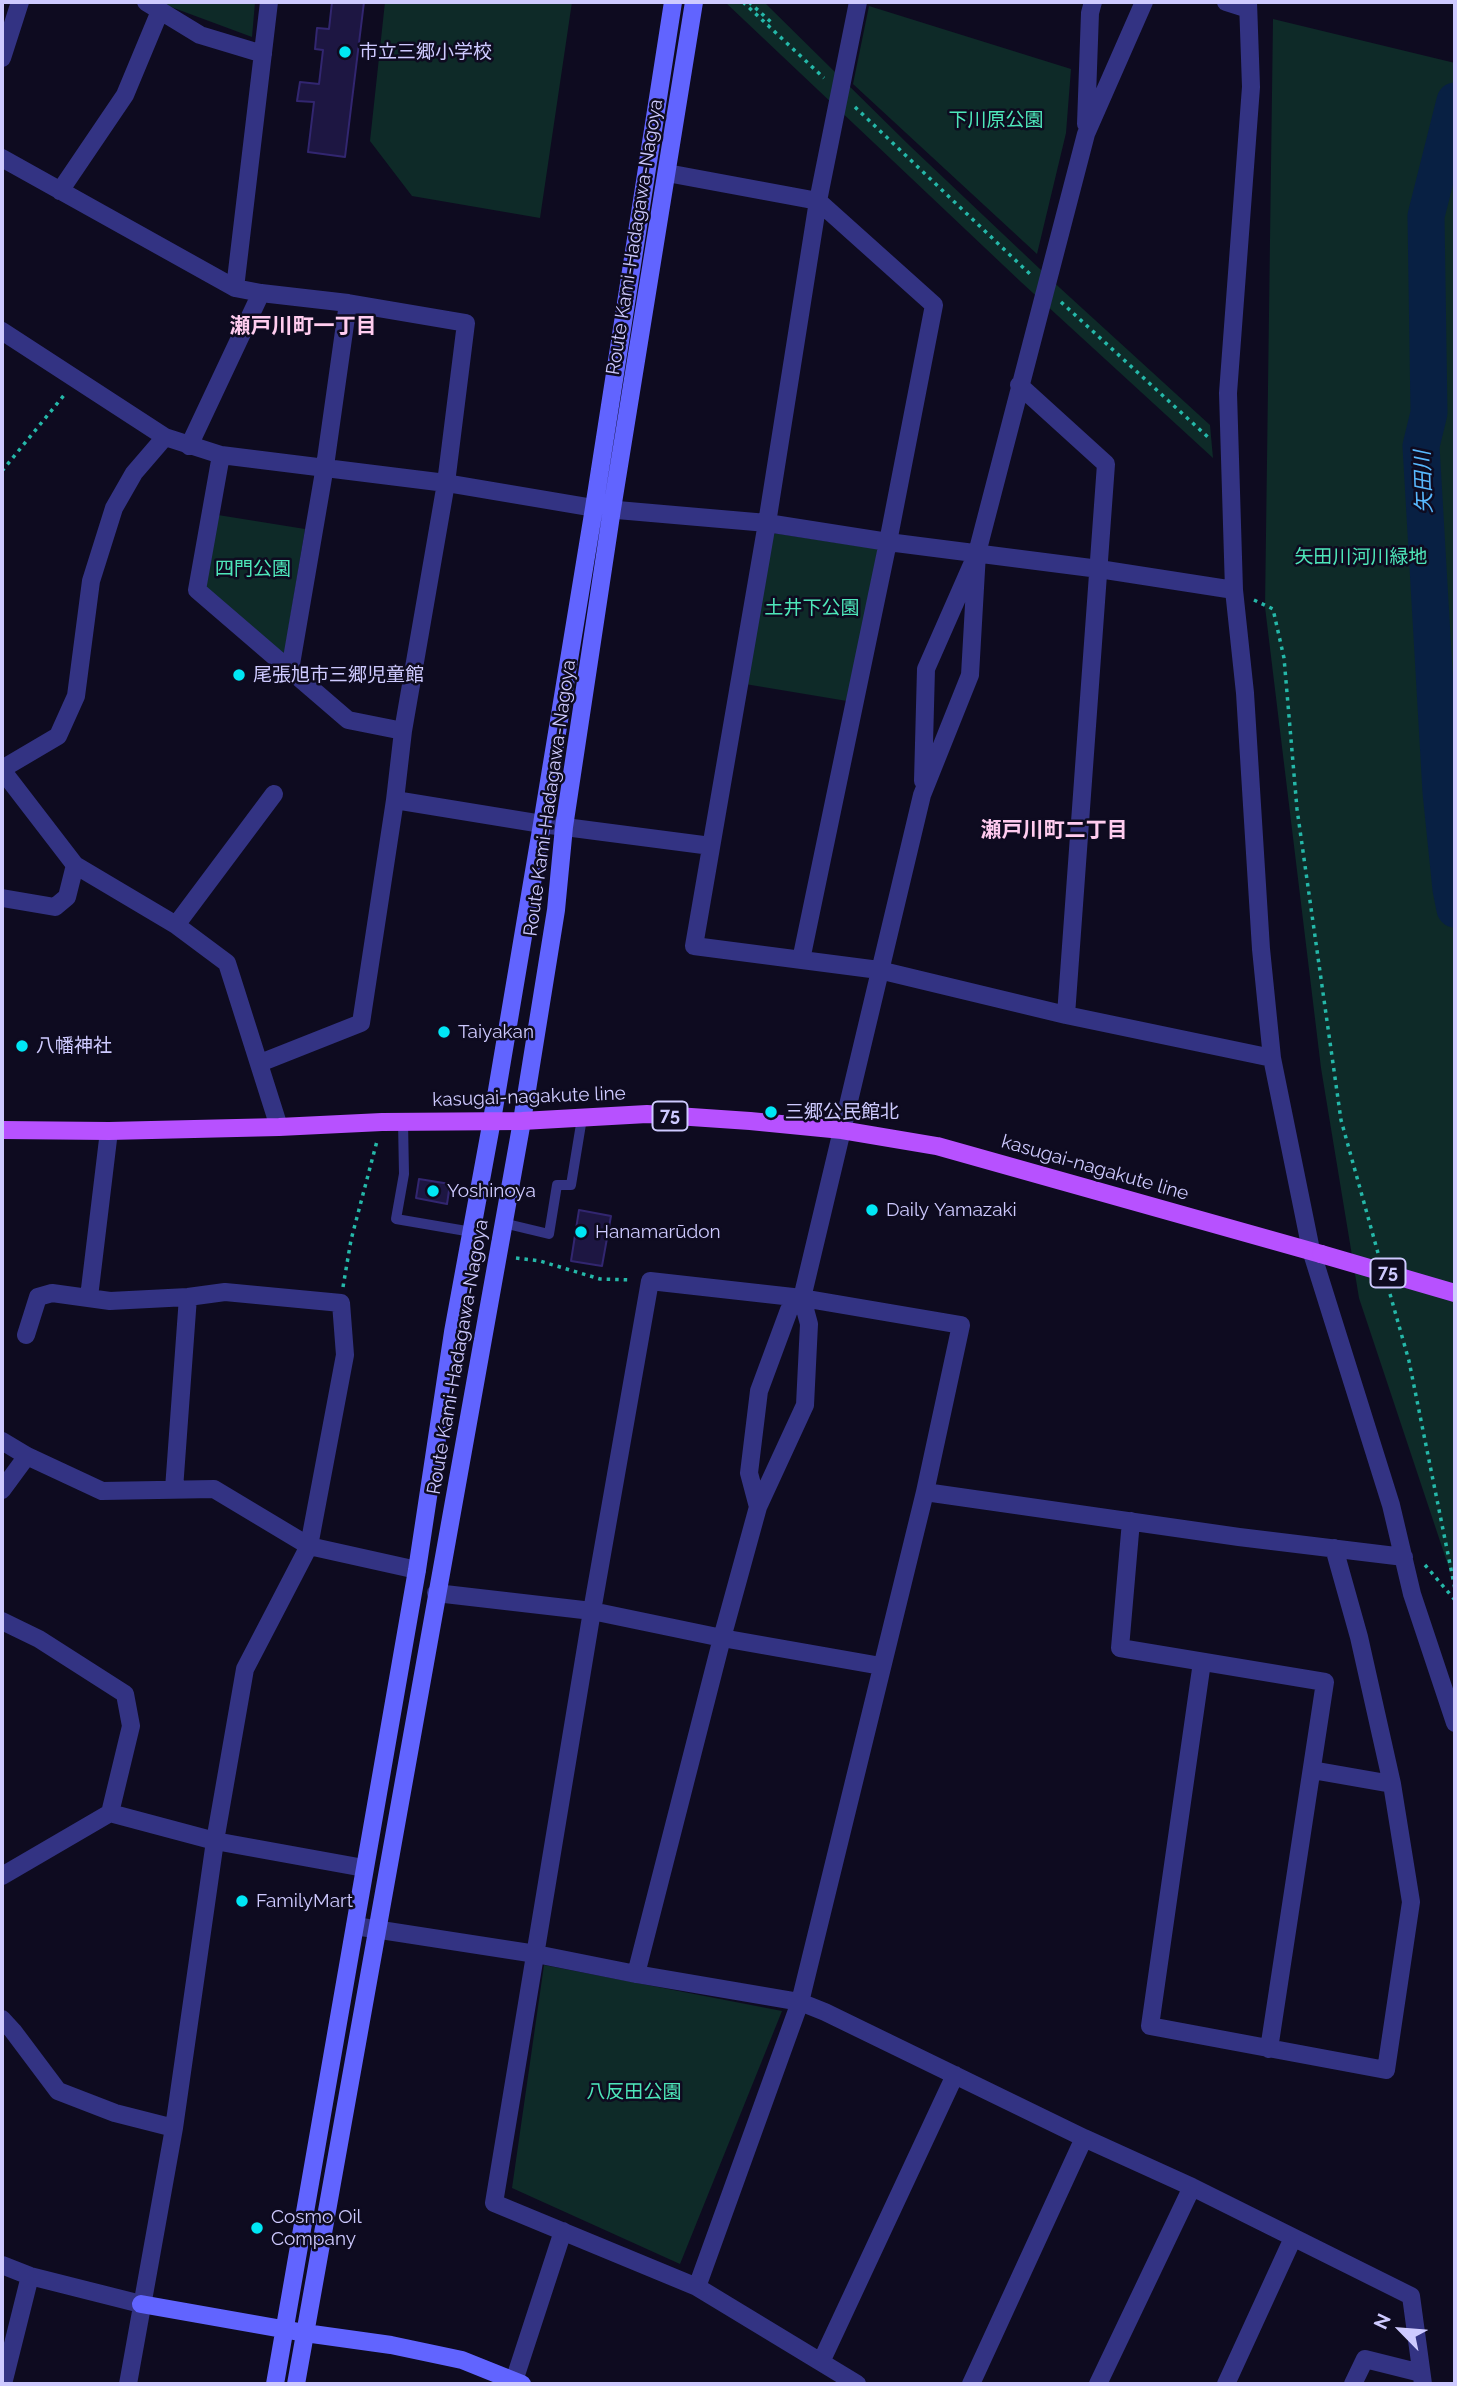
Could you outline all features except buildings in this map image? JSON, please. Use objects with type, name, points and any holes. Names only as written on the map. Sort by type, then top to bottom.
[{"type":"main road","name":"Route Kami-Hadagawa-Nagoya","points":[[296,2384],[522,1121],[556,910],[603,509],[673,2]]},
{"type":"main road","name":"Route Kami-Hadagawa-Nagoya","points":[[275,2384],[542,824],[667,173],[694,2]]},
{"type":"main road","name":"kasugai-nagakute line","points":[[2,1130],[109,1131],[382,1122],[522,1121],[647,1114],[842,1130],[937,1146],[1455,1293]]},
{"type":"main road","points":[[141,2305],[462,2360],[516,2383]]},
{"type":"street","points":[[2,58],[20,2]]},
{"type":"street","points":[[235,288],[270,2]]},
{"type":"street","points":[[858,2],[818,201],[694,946],[879,970],[1066,1015],[1272,1058]]},
{"type":"street","points":[[1086,134],[1090,13],[1093,2]]},
{"type":"street","points":[[922,795],[926,669],[977,553],[1086,134],[1144,2]]},
{"type":"street","points":[[1226,2],[1248,5],[1251,87],[1228,393],[1234,590],[1245,693],[1261,949],[1272,1058],[1316,1252],[1391,1505],[1412,1594],[1455,1723]]},
{"type":"street","points":[[60,191],[125,95],[153,7],[200,35],[263,54]]},
{"type":"street","points":[[2,158],[235,288],[466,323],[446,483],[402,731],[395,800],[361,1023],[260,1063]]},
{"type":"street","points":[[667,173],[818,201],[934,305],[801,960]]},
{"type":"street","points":[[189,446],[261,293]]},
{"type":"street","points":[[290,670],[325,467],[348,303]]},
{"type":"street","points":[[2,331],[165,437],[220,455],[446,483],[603,509],[766,523],[1234,590]]},
{"type":"street","points":[[1019,385],[1106,464],[1066,1015]]},
{"type":"street","points":[[165,437],[134,473],[114,508],[91,581],[76,696],[58,736],[2,770],[75,865],[176,925],[227,963],[279,1127]]},
{"type":"street","points":[[220,455],[197,590],[348,720],[402,731]]},
{"type":"street","points":[[636,1974],[758,1507],[805,1405],[809,1324],[802,1298],[922,795],[970,674],[977,553]]},
{"type":"street","points":[[176,925],[274,794]]},
{"type":"street","points":[[395,800],[542,824],[711,846]]},
{"type":"street","points":[[2,898],[55,907],[67,897],[75,865]]},
{"type":"street","points":[[89,1297],[109,1131]]},
{"type":"street","points":[[697,2287],[800,2002],[925,1492],[961,1325],[802,1298],[650,1281],[592,1611],[494,2203],[697,2287],[857,2384]]},
{"type":"street","points":[[26,1335],[38,1297],[52,1293],[110,1301],[225,1292],[341,1303],[345,1355],[309,1546],[245,1669],[215,1841],[174,2127],[128,2384]]},
{"type":"street","points":[[174,1489],[188,1297]]},
{"type":"street","points":[[758,1507],[749,1473],[759,1391],[789,1310],[802,1298]]},
{"type":"street","points":[[2,1441],[102,1492],[214,1489],[309,1546],[416,1570]]},
{"type":"street","points":[[2,1490],[27,1456]]},
{"type":"street","points":[[925,1492],[1404,1557]]},
{"type":"street","points":[[1131,1521],[1120,1648],[1325,1682],[1269,2049]]},
{"type":"street","points":[[1202,1662],[1150,2026],[1386,2070],[1411,1902],[1392,1784],[1359,1637],[1334,1548]]},
{"type":"street","points":[[436,1592],[592,1611],[722,1638],[881,1665]]},
{"type":"street","points":[[2,1621],[39,1639],[125,1695],[131,1726],[110,1813]]},
{"type":"street","points":[[1312,1770],[1392,1784]]},
{"type":"street","points":[[2,1876],[110,1813],[215,1841],[364,1868]]},
{"type":"street","points":[[355,1926],[537,1954],[800,2002],[825,2012],[1084,2138],[1192,2187],[1411,2296],[1422,2379],[1365,2359],[1353,2384]]},
{"type":"street","points":[[2,2019],[58,2091],[115,2113],[174,2127]]},
{"type":"street","points":[[821,2362],[955,2075]]},
{"type":"street","points":[[971,2384],[1084,2138]]},
{"type":"street","points":[[1098,2384],[1192,2187]]},
{"type":"street","points":[[516,2383],[563,2231]]},
{"type":"street","points":[[1226,2384],[1293,2238]]},
{"type":"street","points":[[2,2265],[30,2276],[141,2305]]},
{"type":"street","points":[[3,2384],[30,2276]]},
{"type":"lane","points":[[503,1223],[549,1234],[557,1185],[571,1185],[582,1118]]},
{"type":"lane","points":[[403,1122],[404,1174],[397,1219],[472,1232]]},
{"type":"path","points":[[743,2],[1045,288],[1230,457]]},
{"type":"path","points":[[749,2],[772,23],[769,26]]},
{"type":"path","points":[[2,471],[76,379]]},
{"type":"path","points":[[1234,590],[1273,609],[1284,658],[1297,809],[1341,1120],[1379,1254]]},
{"type":"path","points":[[341,1303],[351,1240],[382,1122]]},
{"type":"path","points":[[497,1255],[540,1261],[600,1279],[627,1281],[645,1277],[650,1281]]},
{"type":"path","points":[[1390,1294],[1409,1361],[1455,1590]]},
{"type":"green space","points":[[160,2],[255,2],[252,37],[163,4]]},
{"type":"green space","points":[[385,2],[572,2],[540,218],[412,196],[370,141]]},
{"type":"green space","points":[[725,2],[764,2],[910,146],[1210,425],[1213,458],[1021,282]]},
{"type":"green space","name":"下川原公園","points":[[869,6],[1071,69],[1066,133],[1037,254],[853,84]]},
{"type":"green space","name":"矢田川河川緑地","points":[[1273,19],[1455,63],[1455,1586],[1359,1298],[1321,1068],[1265,607]]},
{"type":"green space","name":"四門公園","points":[[218,515],[305,529],[284,656],[203,587]]},
{"type":"green space","name":"土井下公園","points":[[773,533],[878,549],[847,701],[745,684]]},
{"type":"green space","name":"八反田公園","points":[[544,1965],[782,2011],[680,2264],[512,2188]]},
{"type":"waterway","name":"矢田川","points":[[1455,101],[1426,216],[1429,413],[1421,446],[1441,792],[1455,909]]},
{"type":"place","name":"市立三郷小学校","points":[[345,52]]},
{"type":"place","name":"尾張旭市三郷児童館","points":[[239,675]]},
{"type":"place","name":"Taiyakan","points":[[444,1032]]},
{"type":"place","name":"八幡神社","points":[[22,1046]]},
{"type":"place","name":"三郷公民館北","points":[[771,1112]]},
{"type":"place","name":"Yoshinoya","points":[[433,1191]]},
{"type":"place","name":"Daily Yamazaki","points":[[872,1210]]},
{"type":"place","name":"Hanamarūdon","points":[[581,1232]]},
{"type":"place","name":"FamilyMart","points":[[242,1901]]},
{"type":"place","name":"Cosmo Oil Company","points":[[257,2228]]},
{"type":"district","name":"瀬戸川町一丁目","points":[[303,327]]},
{"type":"district","name":"瀬戸川町二丁目","points":[[1054,831]]}]
